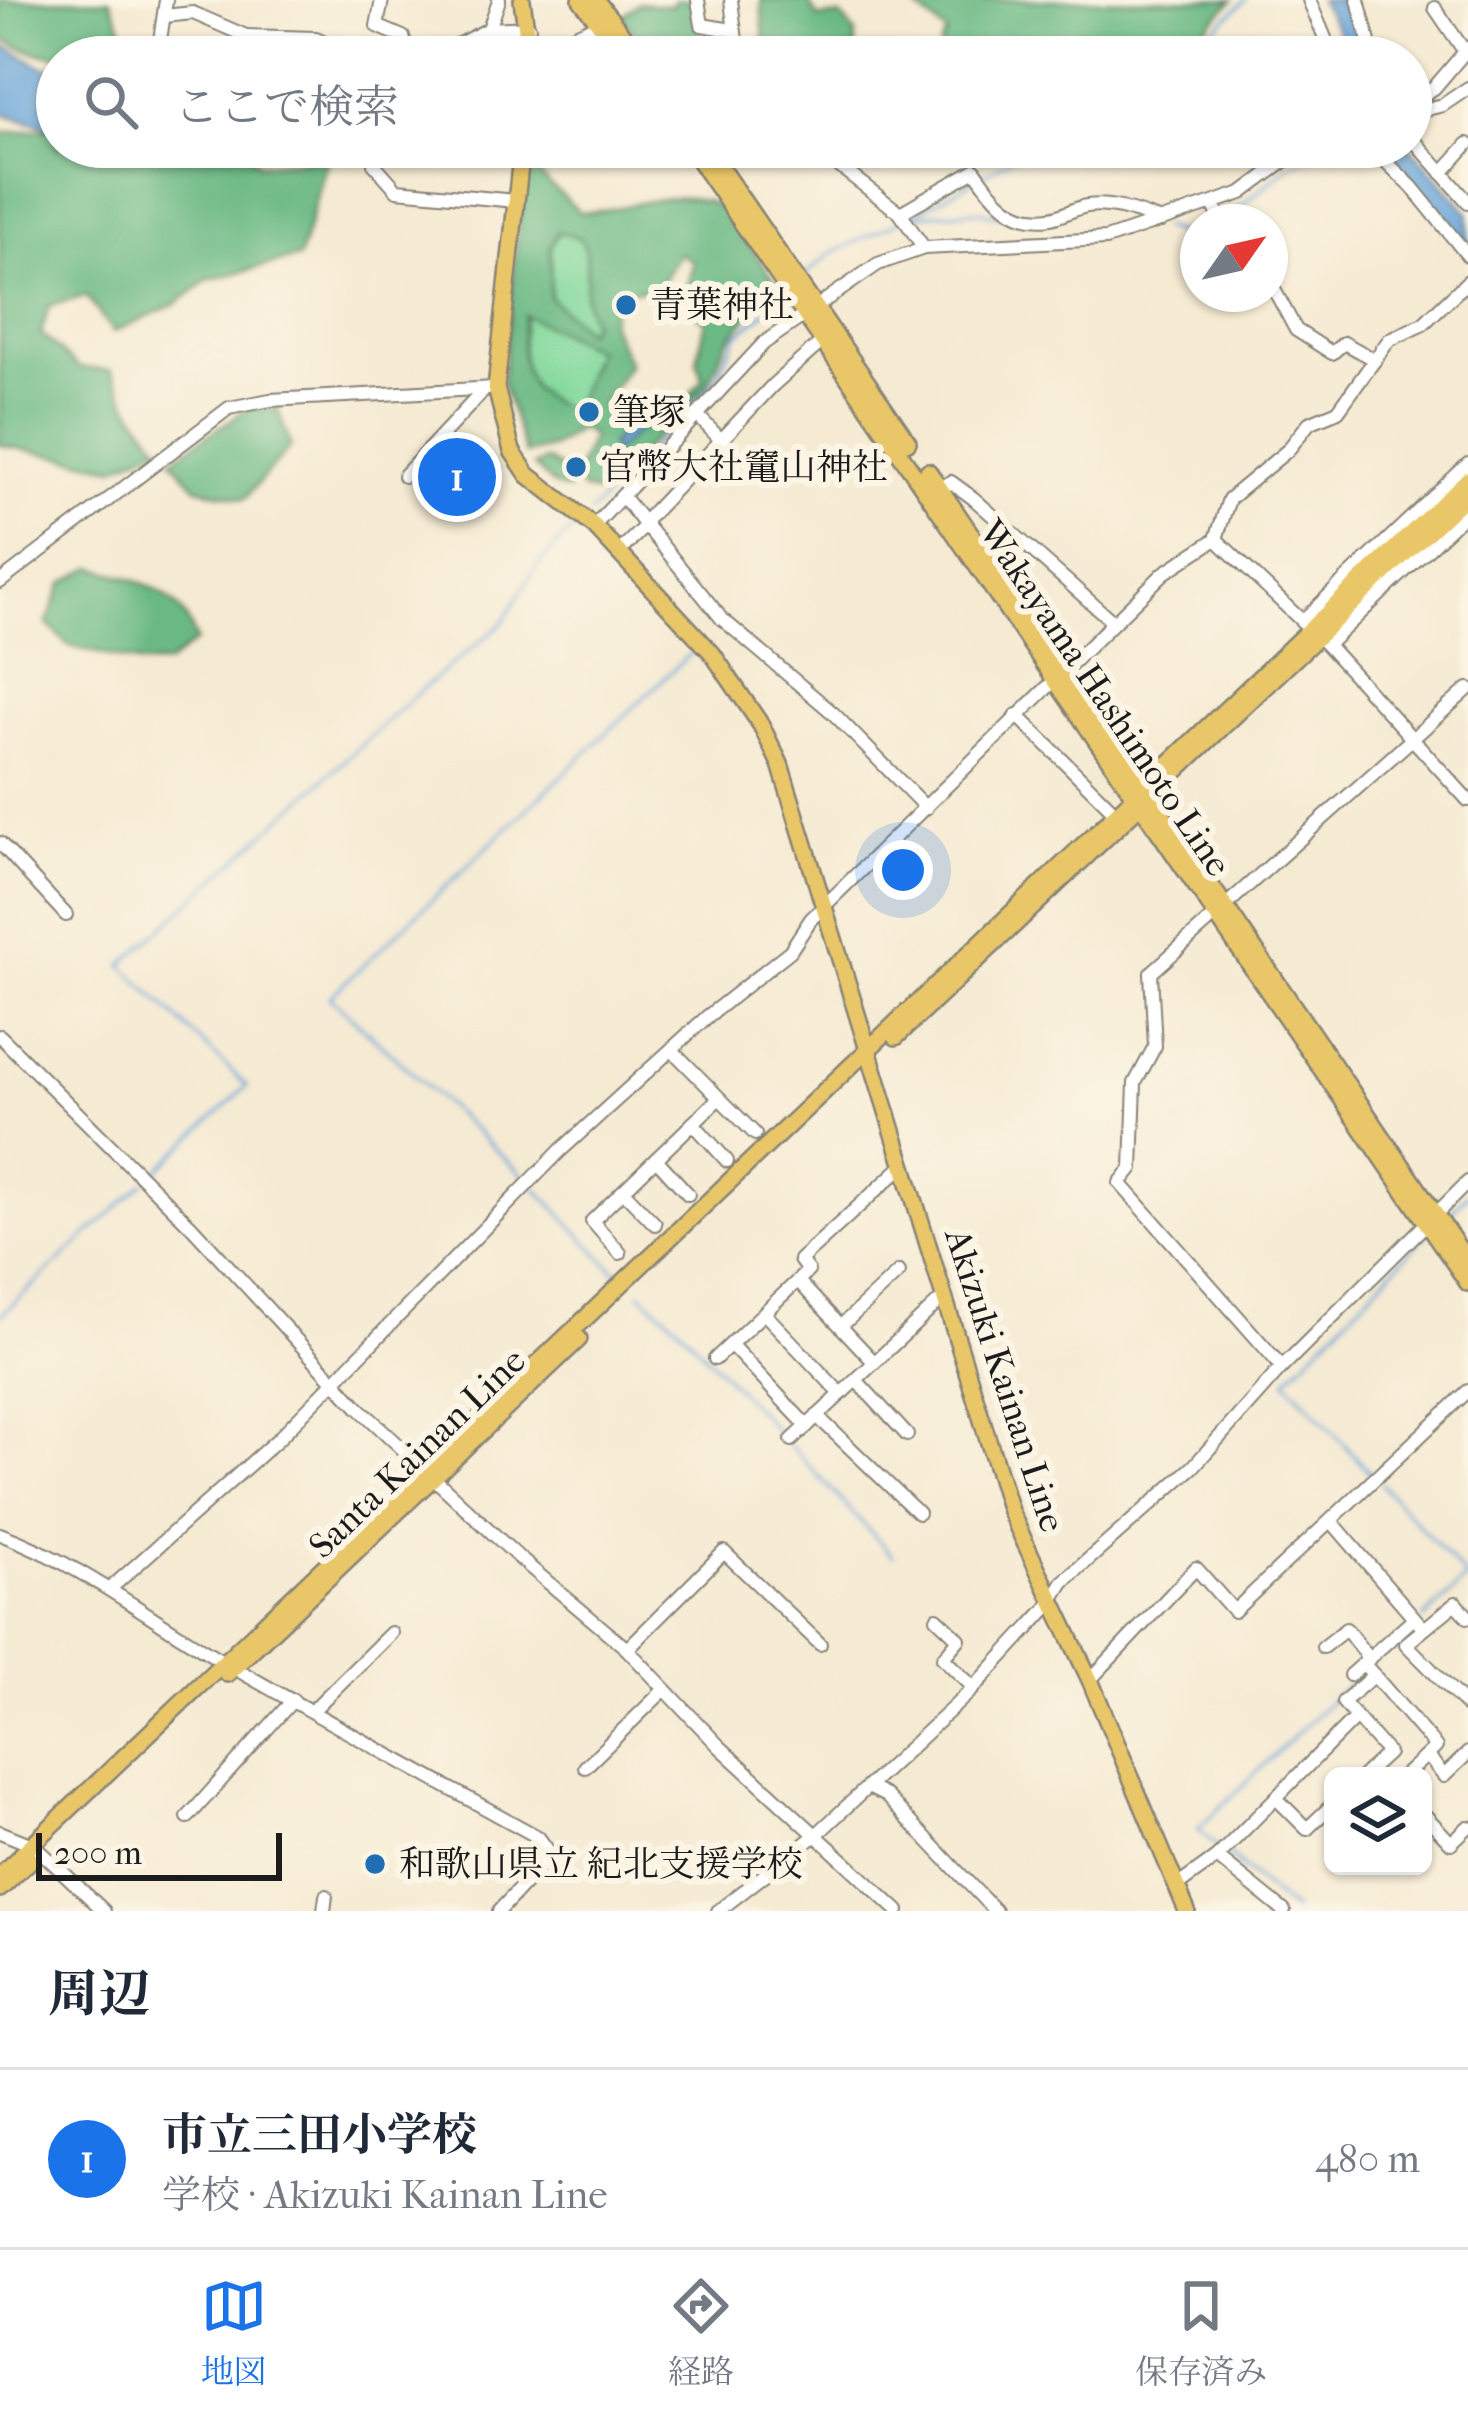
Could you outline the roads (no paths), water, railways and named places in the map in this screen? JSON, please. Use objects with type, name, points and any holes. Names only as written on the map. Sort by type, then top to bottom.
[{"type":"main road","points":[[522,0],[528,36]]},
{"type":"main road","points":[[581,0],[609,36]]},
{"type":"main road","points":[[596,0],[623,36]]},
{"type":"main road","points":[[490,389],[520,168]]},
{"type":"main road","name":"Wakayama Hashimoto Line","points":[[707,168],[795,282]]},
{"type":"main road","name":"Wakayama Hashimoto Line","points":[[720,168],[1431,1219],[1468,1283]]},
{"type":"main road","name":"Wakayama Hashimoto Line","points":[[812,306],[826,338],[935,491]]},
{"type":"main road","name":"Akizuki Kainan Line","points":[[490,389],[520,464],[588,520],[712,653],[761,725],[780,764],[1010,1511],[1090,1680],[1187,1911]]},
{"type":"main road","points":[[872,1052],[1465,494]]},
{"type":"main road","points":[[872,1052],[1116,813],[1143,796]]},
{"type":"main road","name":"Santa Kainan Line","points":[[0,1889],[37,1848],[872,1052]]},
{"type":"main road","name":"Wakayama Hashimoto Line","points":[[1431,1219],[1468,1262]]},
{"type":"main road","name":"Santa Kainan Line","points":[[0,1875],[37,1848]]},
{"type":"street","points":[[161,36],[166,0]]},
{"type":"street","points":[[382,0],[377,26],[401,36]]},
{"type":"street","points":[[475,36],[489,29],[499,0]]},
{"type":"street","points":[[698,0],[702,25],[732,30]]},
{"type":"street","points":[[731,0],[733,36]]},
{"type":"street","points":[[1309,0],[1324,36]]},
{"type":"street","points":[[1358,0],[1367,36]]},
{"type":"street","points":[[1432,89],[1466,50],[1435,8]]},
{"type":"street","points":[[164,16],[193,14],[246,36]]},
{"type":"street","points":[[572,36],[600,24]]},
{"type":"street","points":[[489,29],[505,36]]},
{"type":"street","points":[[1432,107],[1468,88]]},
{"type":"street","points":[[1442,173],[1468,144]]},
{"type":"street","points":[[1432,161],[1468,202]]},
{"type":"street","points":[[378,168],[397,190],[516,201]]},
{"type":"street","points":[[841,168],[901,214],[924,248]]},
{"type":"street","points":[[1216,204],[1242,193],[1276,168]]},
{"type":"street","points":[[1393,168],[1468,256]]},
{"type":"street","points":[[901,214],[975,170],[999,206],[1028,217],[1043,219],[1085,206],[1120,208],[1162,221]]},
{"type":"street","points":[[588,520],[622,496],[764,343],[878,264],[924,248],[1082,244],[1180,215]]},
{"type":"street","points":[[112,1587],[232,1484],[560,1151],[790,951],[826,908],[1164,573],[1216,539],[1229,499],[1288,450],[1310,423],[1338,411],[1389,340],[1424,324],[1468,281]]},
{"type":"street","points":[[1286,312],[1296,330],[1332,353],[1344,343],[1375,360]]},
{"type":"street","points":[[619,552],[720,440],[826,338]]},
{"type":"street","points":[[404,476],[490,389]]},
{"type":"street","points":[[0,582],[229,408],[270,400],[490,389]]},
{"type":"street","points":[[697,415],[720,440]]},
{"type":"street","points":[[1314,633],[1468,464]]},
{"type":"street","points":[[935,491],[951,482],[973,498],[1113,622]]},
{"type":"street","points":[[622,496],[722,619],[833,713],[926,808]]},
{"type":"street","points":[[1216,539],[1314,633],[1468,800]]},
{"type":"street","points":[[1282,1367],[1120,1183],[1132,1168],[1137,1072],[1155,1046],[1151,974],[1468,688]]},
{"type":"street","points":[[1017,715],[1116,813]]},
{"type":"street","points":[[0,843],[66,915]]},
{"type":"street","points":[[0,1036],[193,1227],[336,1382],[430,1474],[627,1649],[898,1911]]},
{"type":"street","points":[[673,1051],[755,1133]]},
{"type":"street","points":[[620,1253],[592,1222],[719,1098]]},
{"type":"street","points":[[693,1123],[727,1161]]},
{"type":"street","points":[[656,1159],[688,1194]]},
{"type":"street","points":[[715,1359],[808,1271],[800,1260],[904,1165]]},
{"type":"street","points":[[718,1911],[816,1835],[974,1688],[1083,1562],[1227,1433],[1282,1367],[1468,1183]]},
{"type":"street","points":[[623,1191],[655,1224]]},
{"type":"street","points":[[841,1326],[899,1272]]},
{"type":"street","points":[[798,1281],[874,1362]]},
{"type":"street","points":[[792,1440],[944,1297]]},
{"type":"street","points":[[764,1313],[841,1394]]},
{"type":"street","points":[[730,1345],[918,1513]]},
{"type":"street","points":[[856,1380],[907,1435]]},
{"type":"street","points":[[1090,1680],[1196,1568],[1234,1610],[1468,1391]]},
{"type":"street","points":[[1333,1522],[1419,1624]]},
{"type":"street","points":[[0,1534],[49,1552],[112,1587],[229,1665],[548,1845],[551,1855],[499,1911]]},
{"type":"street","points":[[627,1649],[724,1552],[820,1644]]},
{"type":"street","points":[[1372,1767],[1388,1753],[1343,1702],[1369,1666],[1419,1624],[1456,1603],[1468,1617]]},
{"type":"street","points":[[937,1618],[959,1639],[943,1658],[974,1688]]},
{"type":"street","points":[[1419,1624],[1406,1644],[1465,1701]]},
{"type":"street","points":[[1323,1647],[1346,1629],[1369,1666],[1436,1747],[1413,1767]]},
{"type":"street","points":[[312,1711],[391,1633]]},
{"type":"street","points":[[1350,1675],[1369,1666]]},
{"type":"street","points":[[585,1767],[664,1689]]},
{"type":"street","points":[[188,1816],[293,1700]]},
{"type":"street","points":[[1177,1886],[1216,1858],[1356,1717]]},
{"type":"street","points":[[1426,1755],[1444,1777],[1468,1754]]},
{"type":"street","points":[[1377,1762],[1382,1767]]},
{"type":"street","points":[[868,1787],[913,1822],[995,1911]]},
{"type":"street","points":[[1276,1798],[1306,1829],[1324,1812]]},
{"type":"street","points":[[1432,1823],[1450,1843],[1468,1827]]},
{"type":"street","points":[[0,1832],[37,1848],[104,1911]]},
{"type":"street","points":[[1216,1858],[1284,1911]]},
{"type":"water","points":[[1319,0],[1348,0],[1358,36],[1339,36]]},
{"type":"water","points":[[0,44],[36,63],[36,123],[0,113]]},
{"type":"water","points":[[1398,168],[1429,168],[1468,212],[1468,247]]},
{"type":"water","points":[[645,402],[653,417],[613,453],[610,446]]},
{"type":"waterway","points":[[1207,36],[1246,0]]},
{"type":"waterway","points":[[982,176],[995,168]]},
{"type":"waterway","points":[[1243,204],[1287,168]]},
{"type":"waterway","points":[[909,217],[974,180]]},
{"type":"waterway","points":[[917,215],[976,211],[1013,218]]},
{"type":"waterway","points":[[805,275],[832,253],[900,221]]},
{"type":"waterway","points":[[1161,227],[1180,232]]},
{"type":"waterway","points":[[590,513],[714,383],[736,336],[786,295]]},
{"type":"waterway","points":[[151,1177],[247,1086],[122,965],[422,689],[502,624],[536,567],[578,524]]},
{"type":"waterway","points":[[525,1177],[330,997],[698,646]]},
{"type":"waterway","points":[[0,1316],[144,1183]]},
{"type":"waterway","points":[[532,1184],[618,1274]]},
{"type":"waterway","points":[[1446,1216],[1468,1194]]},
{"type":"waterway","points":[[1374,1477],[1286,1380],[1426,1235]]},
{"type":"waterway","points":[[640,1293],[678,1325],[893,1556]]},
{"type":"waterway","points":[[1381,1484],[1467,1578],[1423,1620]]},
{"type":"waterway","points":[[1373,1662],[1416,1626]]},
{"type":"waterway","points":[[1219,1848],[1198,1829],[1352,1680]]},
{"type":"waterway","points":[[1227,1854],[1293,1911]]},
{"type":"place","name":"青葉神社","points":[[626,305]]},
{"type":"place","name":"筆塚","points":[[589,412]]},
{"type":"place","name":"官幣大社竃山神社","points":[[576,467]]},
{"type":"place","name":"市立三田小学校","points":[[457,477]]},
{"type":"place","name":"和歌山県立 紀北支援学校","points":[[375,1864]]}]
